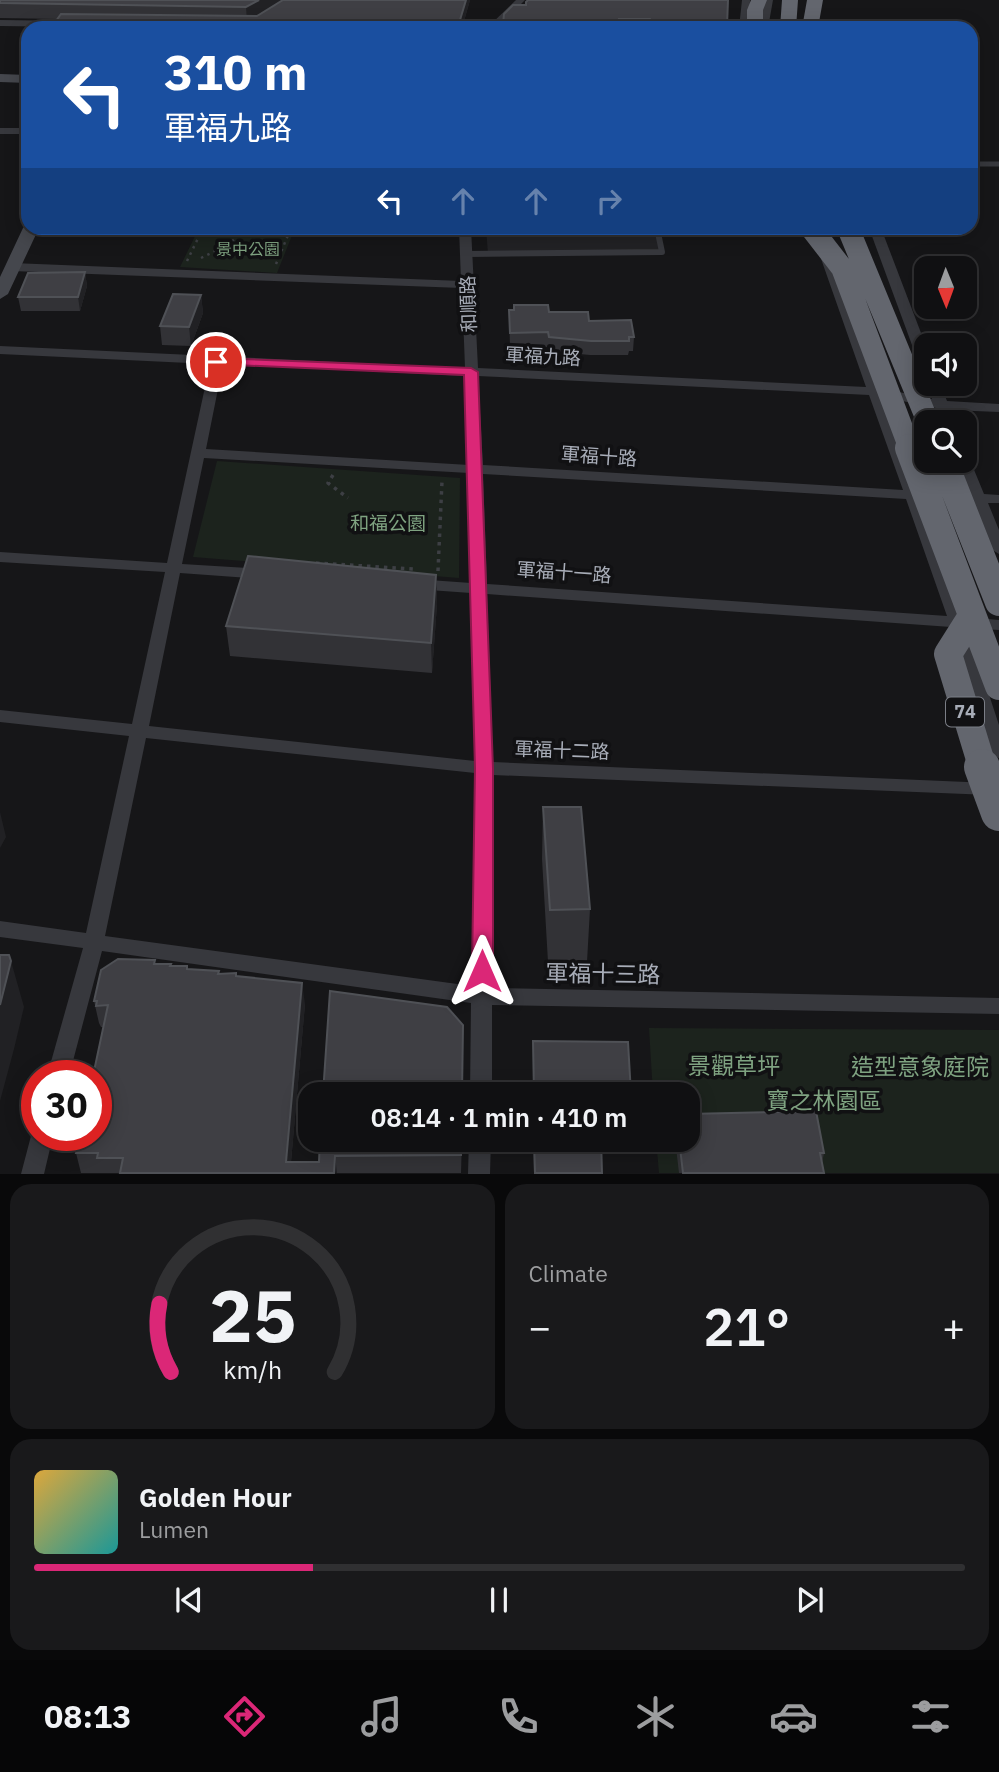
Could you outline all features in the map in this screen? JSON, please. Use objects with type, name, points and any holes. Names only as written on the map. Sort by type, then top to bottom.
[{"type":"highway","points":[[755,21],[759,0]]},
{"type":"highway","points":[[772,21],[776,0]]},
{"type":"highway","points":[[788,21],[790,0]]},
{"type":"highway","points":[[812,21],[817,0]]},
{"type":"highway","points":[[818,235],[842,268]]},
{"type":"highway","name":"74","points":[[829,235],[982,616]]},
{"type":"highway","points":[[851,235],[933,410]]},
{"type":"highway","name":"74","points":[[946,473],[999,686]]},
{"type":"highway","name":"74","points":[[982,616],[948,654],[976,750],[999,813]]},
{"type":"street","points":[[499,21],[521,0]]},
{"type":"street","points":[[744,21],[746,0]]},
{"type":"street","points":[[764,21],[769,0]]},
{"type":"street","points":[[816,21],[817,0]]},
{"type":"street","points":[[0,23],[21,23]]},
{"type":"street","points":[[0,78],[21,79]]},
{"type":"street","points":[[0,131],[21,131]]},
{"type":"street","points":[[0,294],[28,235]]},
{"type":"street","name":"和順路","points":[[465,235],[476,468],[484,768],[481,1082]]},
{"type":"street","points":[[816,235],[911,494],[982,616],[999,752]]},
{"type":"street","points":[[878,235],[914,333]]},
{"type":"street","points":[[12,267],[467,285]]},
{"type":"street","name":"軍福九路","points":[[0,350],[874,391],[926,410]]},
{"type":"street","points":[[62,1060],[94,943],[216,362]]},
{"type":"street","name":"軍福九路","points":[[973,410],[999,408]]},
{"type":"street","name":"軍福十路","points":[[196,453],[340,467],[476,468],[999,499]]},
{"type":"street","points":[[968,473],[999,549]]},
{"type":"street","points":[[0,557],[282,575]]},
{"type":"street","name":"軍福十一路","points":[[394,582],[982,616]]},
{"type":"street","name":"軍福十二路","points":[[0,716],[484,768],[999,790]]},
{"type":"street","name":"軍福十三路","points":[[0,929],[482,996],[999,1006]]},
{"type":"street","points":[[32,1174],[38,1151]]},
{"type":"street","points":[[480,1152],[480,1174]]},
{"type":"lane","points":[[978,164],[999,164]]},
{"type":"lane","points":[[466,254],[663,252],[659,235]]},
{"type":"path","points":[[228,235],[233,242]]},
{"type":"path","points":[[274,270],[288,235]]},
{"type":"path","points":[[201,258],[233,242],[281,251]]},
{"type":"path","points":[[327,472],[340,467]]},
{"type":"path","points":[[340,467],[328,483],[348,498]]},
{"type":"path","points":[[303,562],[440,571],[443,481],[430,480]]},
{"type":"shaded area","points":[[487,235],[658,235],[662,252],[488,254]]},
{"type":"green space","name":"景中公園","points":[[196,235],[292,235],[277,273],[180,267]]},
{"type":"green space","name":"和福公園","points":[[217,461],[460,478],[459,578],[193,557]]},
{"type":"green space","name":"寶之林園區","points":[[649,1028],[999,1030],[999,1173],[659,1173],[657,1152],[700,1152],[700,1082],[652,1082]]},
{"type":"building","points":[[0,0],[259,0],[246,7],[0,3]]},
{"type":"building","points":[[283,0],[466,0],[460,20],[448,21],[56,21],[61,14],[257,16]]},
{"type":"building","points":[[728,0],[727,21],[503,21],[504,14],[513,5],[526,5],[526,2]]},
{"type":"building","points":[[85,272],[78,297],[18,297],[28,273]]},
{"type":"building","points":[[173,294],[201,295],[189,327],[160,326]]},
{"type":"building","points":[[514,305],[548,305],[549,312],[588,312],[589,321],[631,320],[634,337],[629,337],[629,341],[591,341],[549,337],[548,332],[510,333],[509,310],[514,310]]},
{"type":"building","points":[[248,556],[436,575],[431,643],[226,626]]},
{"type":"building","points":[[543,807],[581,807],[590,909],[550,910]]},
{"type":"building","points":[[0,955],[9,955],[11,961],[0,1005]]},
{"type":"building","points":[[118,959],[155,960],[154,964],[187,966],[187,969],[219,971],[218,974],[236,973],[236,976],[302,983],[286,1162],[319,1162],[319,1152],[461,1152],[461,1155],[335,1156],[334,1173],[120,1173],[123,1158],[97,1158],[98,1153],[76,1153],[112,1151],[112,1060],[96,1060],[108,1005],[96,1006],[97,1001],[94,1001],[101,970]]},
{"type":"building","points":[[330,991],[447,1007],[463,1025],[462,1082],[324,1082]]},
{"type":"building","points":[[533,1041],[628,1042],[630,1082],[534,1082]]},
{"type":"building","points":[[816,1111],[824,1153],[820,1153],[824,1173],[683,1173],[681,1152],[700,1152],[700,1114]]},
{"type":"building","points":[[534,1152],[601,1152],[602,1173],[535,1173]]},
{"type":"route","points":[[216,362],[471,372],[484,768],[482,971]]},
{"type":"park label","name":"景觀草坪","points":[[734,1066]]},
{"type":"park label","name":"造型意象庭院","points":[[920,1067]]}]
